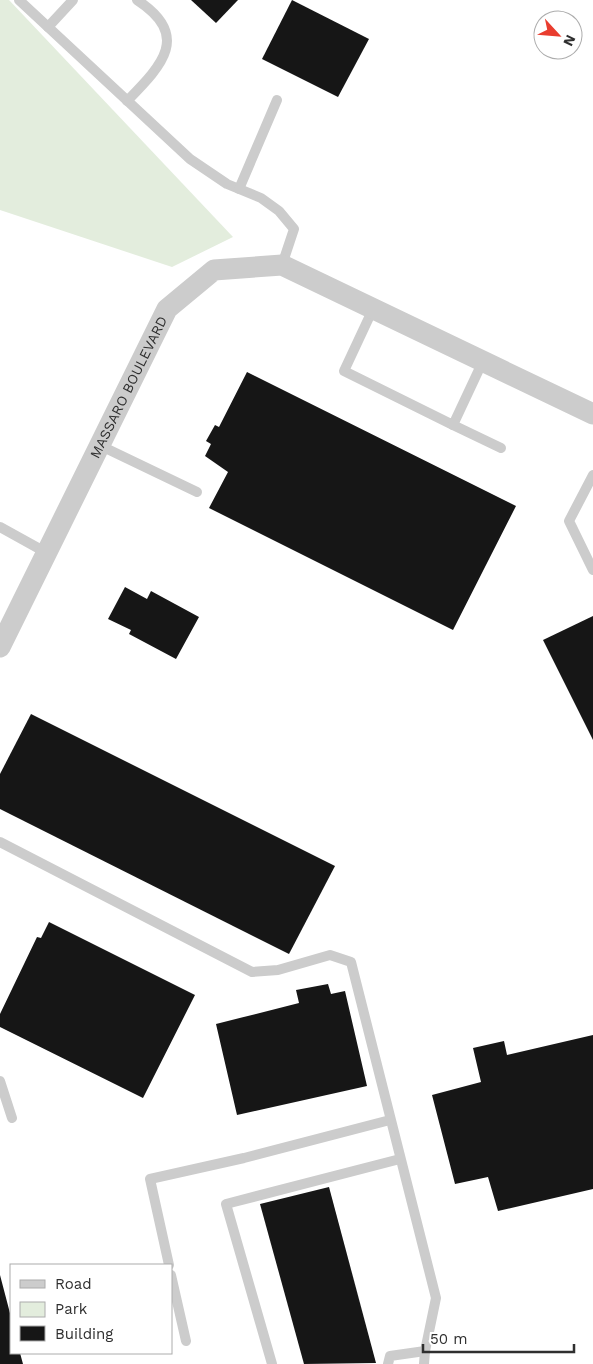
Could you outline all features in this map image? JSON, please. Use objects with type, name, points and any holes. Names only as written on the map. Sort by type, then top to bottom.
[{"type":"street","points":[[282,265],[593,414]]},
{"type":"street","name":"MASSARO BOULEVARD","points":[[0,647],[167,308],[214,270],[282,265]]},
{"type":"lane","points":[[19,0],[190,159],[227,184],[260,198],[279,211],[294,229],[282,265]]},
{"type":"lane","points":[[48,27],[73,0]]},
{"type":"lane","points":[[127,101],[158,66],[167,48],[166,30],[157,17],[137,0]]},
{"type":"lane","points":[[239,189],[277,100]]},
{"type":"lane","points":[[373,309],[344,371],[500,448]]},
{"type":"lane","points":[[453,425],[483,361]]},
{"type":"lane","points":[[99,445],[197,492]]},
{"type":"lane","points":[[593,475],[569,521],[593,570]]},
{"type":"lane","points":[[0,527],[47,553]]},
{"type":"lane","points":[[0,842],[252,972],[278,970],[330,955],[351,962],[436,1298],[424,1364]]},
{"type":"lane","points":[[0,1081],[12,1118]]},
{"type":"lane","points":[[169,1264],[150,1179],[244,1158],[390,1120]]},
{"type":"lane","points":[[272,1364],[226,1204],[400,1159]]},
{"type":"lane","points":[[172,1279],[186,1341]]},
{"type":"lane","points":[[388,1364],[390,1356],[425,1351]]},
{"type":"green space","points":[[0,0],[9,0],[233,237],[172,267],[0,210]]},
{"type":"building","points":[[191,0],[238,0],[216,23]]},
{"type":"building","points":[[292,0],[369,39],[338,97],[262,59]]},
{"type":"building","points":[[247,372],[516,506],[453,630],[209,508],[228,472],[205,456],[211,444],[206,441],[215,425],[219,427]]},
{"type":"building","points":[[125,587],[147,599],[151,591],[199,617],[176,659],[129,634],[131,630],[108,619]]},
{"type":"building","points":[[593,616],[593,740],[543,640]]},
{"type":"building","points":[[31,714],[335,866],[289,954],[0,809],[0,774]]},
{"type":"building","points":[[49,922],[195,995],[143,1098],[0,1027],[0,1014],[37,937],[41,938]]},
{"type":"building","points":[[328,984],[331,994],[345,991],[367,1086],[237,1115],[216,1024],[299,1003],[296,990]]},
{"type":"building","points":[[593,1035],[593,1189],[498,1211],[488,1177],[455,1184],[432,1095],[481,1082],[473,1048],[504,1041],[507,1055]]},
{"type":"building","points":[[329,1187],[376,1363],[304,1364],[260,1204]]},
{"type":"building","points":[[0,1275],[10,1313],[10,1354],[20,1354],[23,1364],[0,1364]]}]
